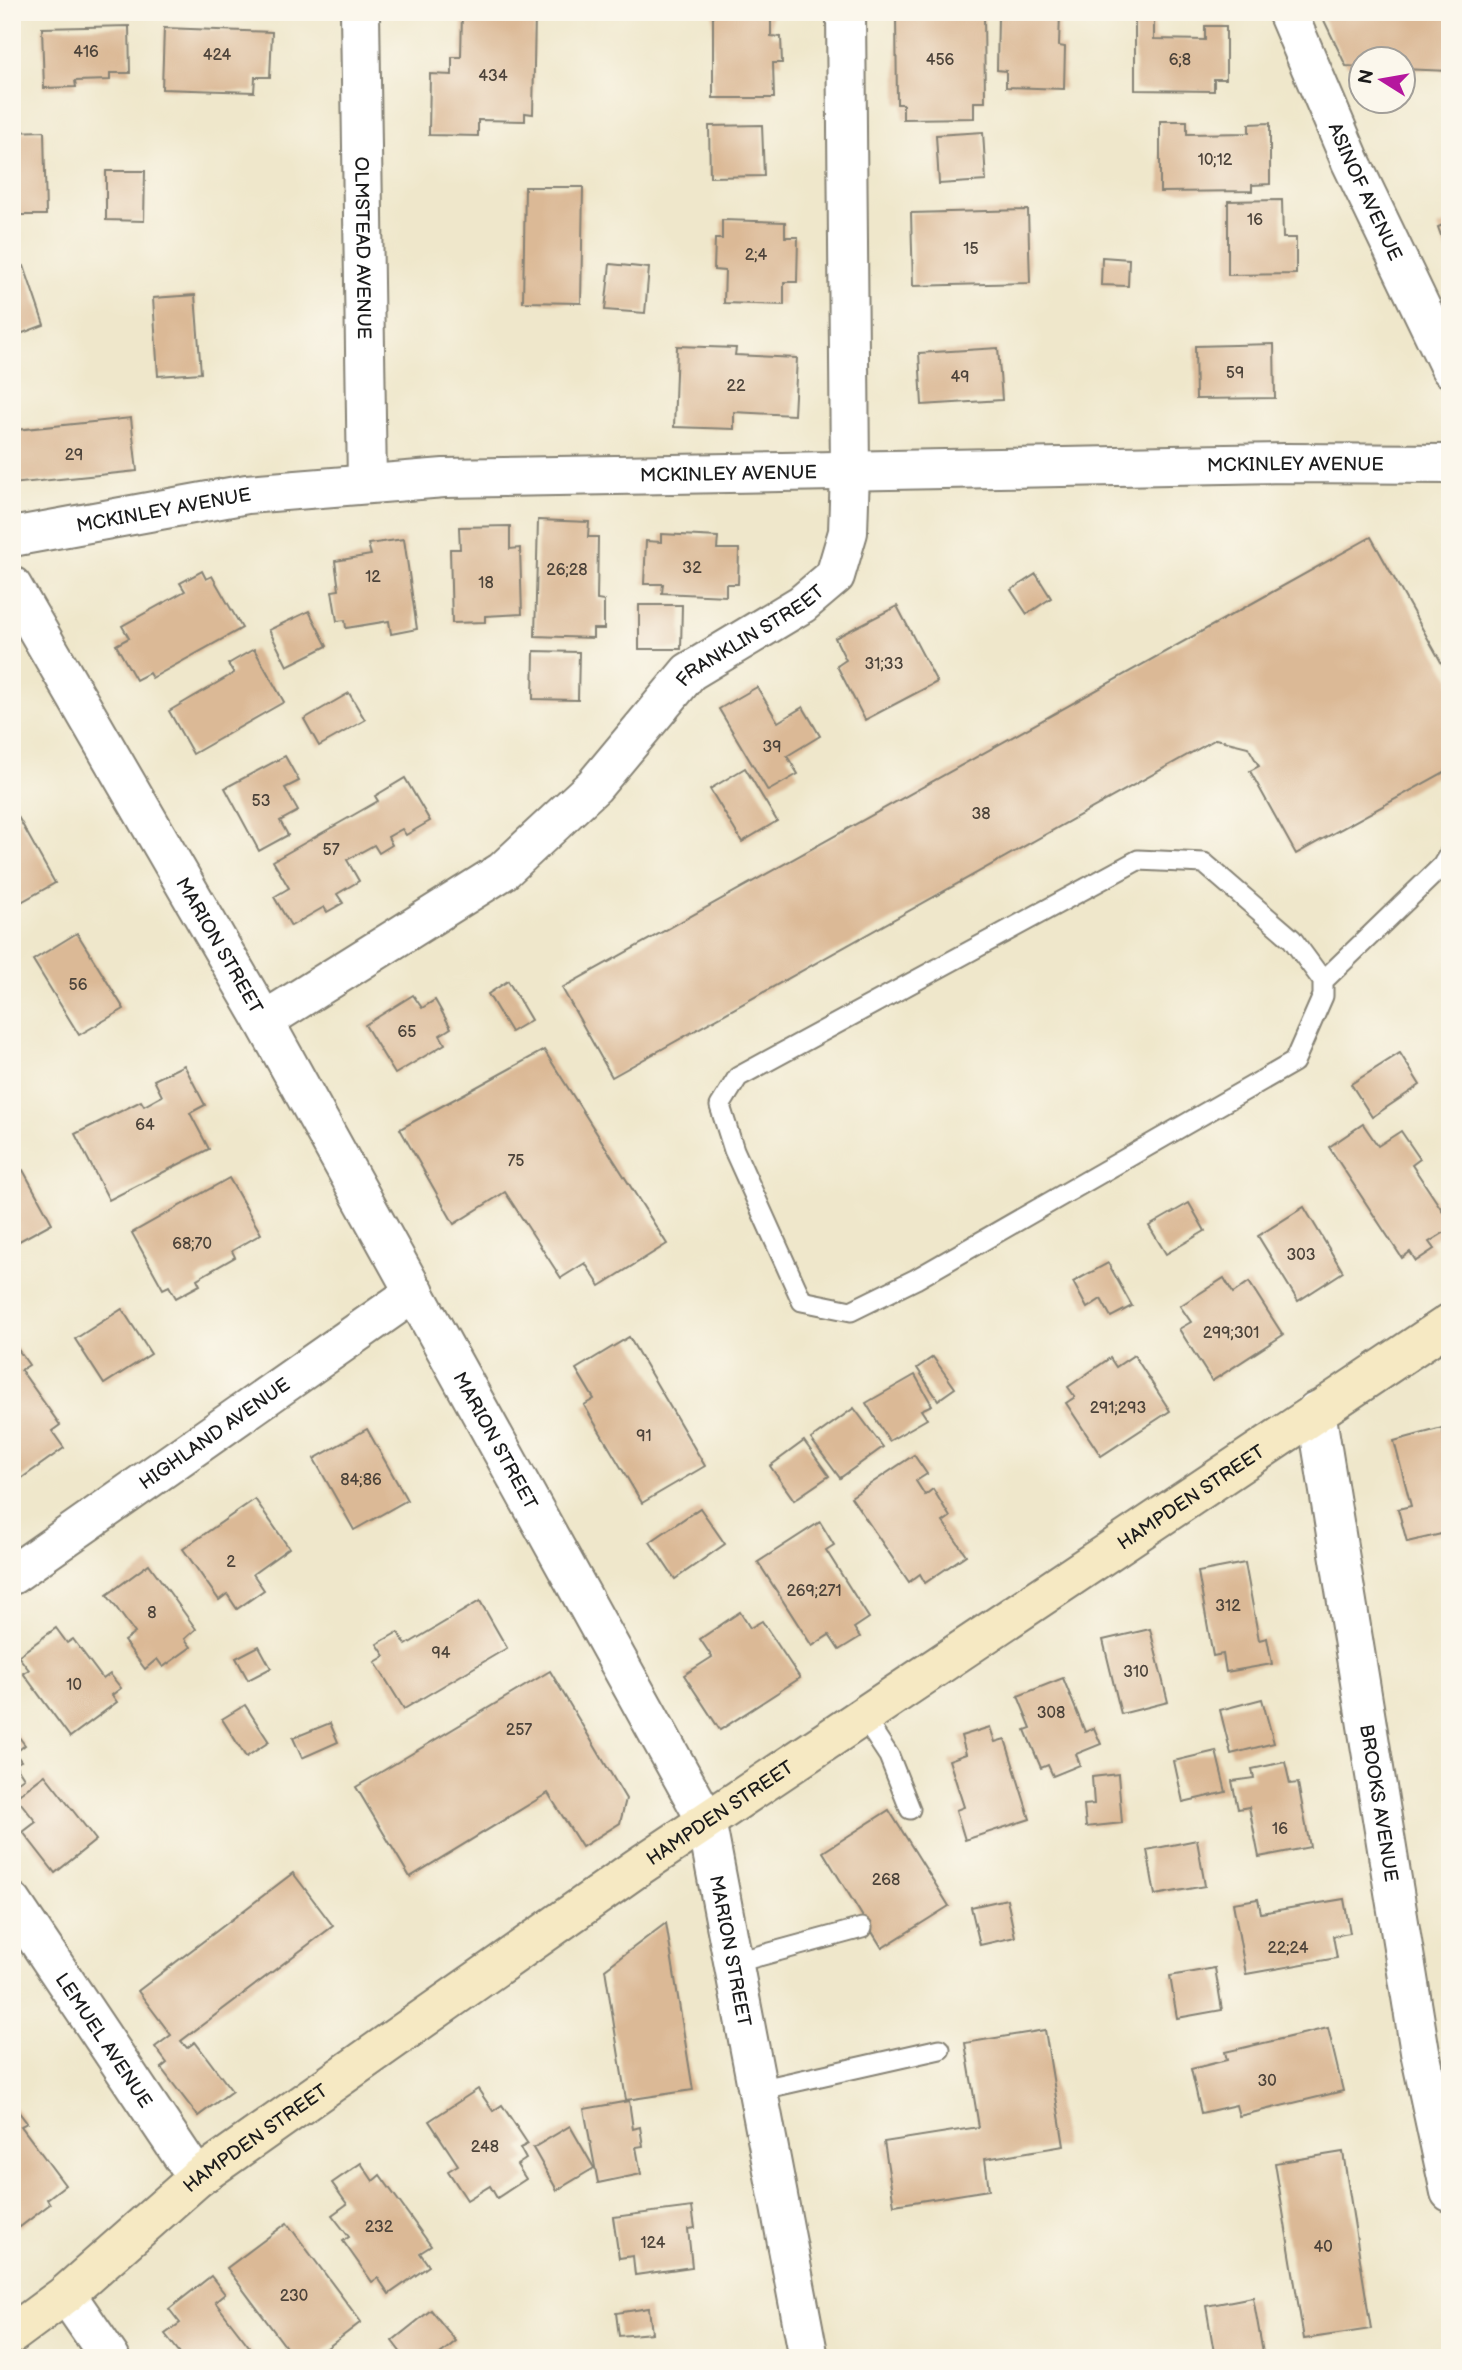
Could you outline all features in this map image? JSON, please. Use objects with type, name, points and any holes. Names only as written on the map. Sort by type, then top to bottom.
[{"type":"main road","name":"HAMPDEN STREET","points":[[12,2334],[66,2294],[197,2178],[706,1819],[1450,1323]]},
{"type":"street","name":"OLMSTEAD AVENUE","points":[[360,12],[367,484]]},
{"type":"street","name":"FRANKLIN STREET","points":[[264,1021],[503,871],[594,786],[690,672],[802,604],[835,576],[848,532],[850,472],[846,12]]},
{"type":"street","name":"ASINOF AVENUE","points":[[1287,12],[1351,162],[1450,368]]},
{"type":"street","name":"MCKINLEY AVENUE","points":[[12,537],[247,494],[457,478],[1272,464],[1450,464]]},
{"type":"street","name":"MARION STREET","points":[[12,586],[264,1021],[706,1819],[809,2358]]},
{"type":"street","name":"HIGHLAND AVENUE","points":[[12,1575],[415,1292]]},
{"type":"street","name":"BROOKS AVENUE","points":[[1316,1411],[1420,2052],[1450,2192]]},
{"type":"street","name":"LEMUEL AVENUE","points":[[12,1902],[197,2178]]},
{"type":"street","points":[[66,2294],[110,2358]]},
{"type":"lane","points":[[1323,981],[1292,939],[1204,863],[1138,860],[738,1077],[720,1106],[734,1150],[802,1301],[851,1311],[916,1279],[1294,1062],[1323,996],[1323,981],[1442,866],[1450,853]]},
{"type":"lane","points":[[862,1715],[889,1756],[910,1809]]},
{"type":"lane","points":[[733,1963],[862,1928]]},
{"type":"lane","points":[[758,2090],[940,2049]]},
{"type":"building","points":[[713,12],[771,12],[771,36],[781,37],[782,63],[773,63],[774,98],[713,98]]},
{"type":"building","points":[[903,12],[984,14],[985,102],[974,102],[974,118],[903,119],[903,104],[897,104],[896,15]]},
{"type":"building","points":[[1005,12],[1060,12],[1059,46],[1065,47],[1064,89],[1006,87],[1006,71],[997,70],[998,16],[1005,16]]},
{"type":"building","points":[[1320,12],[1450,12],[1450,71],[1416,70],[1416,46],[1346,46],[1346,66]]},
{"type":"building","points":[[462,14],[535,15],[533,114],[525,113],[525,121],[478,120],[478,136],[429,135],[430,74],[452,75],[452,57],[461,57]]},
{"type":"building","points":[[1135,20],[1154,20],[1154,39],[1205,40],[1205,26],[1226,26],[1226,79],[1214,79],[1214,91],[1135,90]]},
{"type":"building","points":[[129,26],[130,73],[110,73],[110,80],[75,81],[76,87],[44,88],[42,28]]},
{"type":"building","points":[[164,28],[272,32],[270,77],[255,77],[254,92],[162,89]]},
{"type":"building","points":[[1160,121],[1187,121],[1187,134],[1249,133],[1249,124],[1270,123],[1270,184],[1252,185],[1252,191],[1160,192]]},
{"type":"building","points":[[762,125],[764,176],[710,177],[709,126]]},
{"type":"building","points":[[44,131],[46,215],[12,215],[12,132]]},
{"type":"building","points":[[983,132],[986,181],[939,184],[936,135]]},
{"type":"building","points":[[106,171],[145,171],[144,221],[106,220]]},
{"type":"building","points":[[525,187],[583,187],[581,303],[523,302]]},
{"type":"building","points":[[1282,200],[1283,238],[1296,238],[1296,274],[1228,275],[1228,201]]},
{"type":"building","points":[[1028,210],[1030,283],[913,286],[911,213]]},
{"type":"building","points":[[722,220],[785,222],[785,237],[798,237],[797,282],[784,282],[784,305],[724,303],[725,271],[714,270],[715,239],[722,239]]},
{"type":"building","points":[[1450,222],[1450,251],[1447,252],[1438,227]]},
{"type":"building","points":[[1102,257],[1129,259],[1128,286],[1101,285]]},
{"type":"building","points":[[610,264],[649,268],[645,313],[605,310]]},
{"type":"building","points":[[24,266],[44,325],[12,337],[12,270]]},
{"type":"building","points":[[195,295],[201,373],[158,376],[153,298]]},
{"type":"building","points":[[1274,344],[1275,398],[1196,399],[1195,346]]},
{"type":"building","points":[[677,346],[736,348],[735,355],[797,358],[794,415],[734,412],[734,429],[674,427]]},
{"type":"building","points":[[998,348],[1002,400],[922,405],[919,353]]},
{"type":"building","points":[[131,418],[137,471],[12,484],[12,438],[17,437],[16,430]]},
{"type":"building","points":[[538,520],[589,522],[588,537],[598,537],[597,600],[604,601],[604,629],[593,629],[593,638],[535,636]]},
{"type":"building","points":[[510,526],[510,549],[520,548],[522,614],[485,616],[485,622],[452,623],[450,549],[460,549],[459,527]]},
{"type":"building","points":[[661,534],[718,537],[717,549],[739,549],[738,584],[726,584],[726,596],[662,593],[663,584],[644,584],[646,541],[661,542]]},
{"type":"building","points":[[1371,537],[1450,678],[1450,769],[1296,854],[1250,771],[1259,766],[1248,747],[1216,739],[612,1077],[562,988]]},
{"type":"building","points":[[404,539],[417,629],[391,634],[389,621],[346,628],[345,620],[337,621],[332,591],[339,590],[335,561],[371,555],[368,544]]},
{"type":"building","points":[[202,571],[206,579],[212,576],[242,628],[152,678],[149,673],[136,680],[116,645],[129,638],[122,626],[185,591],[180,583]]},
{"type":"building","points":[[1036,574],[1051,598],[1027,614],[1011,590]]},
{"type":"building","points":[[639,605],[682,605],[681,649],[639,649]]},
{"type":"building","points":[[897,606],[937,682],[865,720],[837,666],[846,660],[835,638]]},
{"type":"building","points":[[309,611],[327,646],[287,666],[269,630]]},
{"type":"building","points":[[254,649],[284,702],[193,754],[169,711],[234,673],[228,664]]},
{"type":"building","points":[[534,651],[579,652],[578,700],[533,699]]},
{"type":"building","points":[[757,687],[778,722],[803,707],[820,736],[787,756],[798,774],[768,791],[719,709]]},
{"type":"building","points":[[349,693],[365,720],[319,746],[304,719]]},
{"type":"building","points":[[285,756],[299,781],[285,788],[298,811],[280,821],[288,835],[259,851],[225,788]]},
{"type":"building","points":[[745,768],[777,821],[742,842],[710,789]]},
{"type":"building","points":[[405,778],[430,821],[406,835],[402,829],[388,837],[392,845],[379,853],[374,845],[347,860],[359,881],[337,894],[343,903],[327,912],[324,907],[291,926],[274,897],[289,888],[273,861],[378,801],[375,796]]},
{"type":"building","points":[[12,806],[55,883],[12,907]]},
{"type":"building","points":[[77,933],[124,1009],[79,1035],[33,960]]},
{"type":"building","points":[[508,981],[531,1020],[511,1032],[488,994]]},
{"type":"building","points":[[413,995],[422,1008],[435,1000],[451,1028],[440,1035],[445,1044],[395,1074],[365,1025]]},
{"type":"building","points":[[544,1050],[667,1244],[600,1286],[585,1263],[561,1278],[505,1192],[454,1224],[400,1129]]},
{"type":"building","points":[[1400,1053],[1420,1085],[1372,1117],[1351,1084]]},
{"type":"building","points":[[184,1065],[205,1105],[190,1113],[209,1149],[109,1200],[75,1134],[141,1101],[144,1106],[162,1096],[154,1080]]},
{"type":"building","points":[[1363,1124],[1378,1146],[1401,1131],[1420,1159],[1412,1165],[1450,1222],[1450,1229],[1429,1242],[1434,1249],[1416,1261],[1410,1252],[1402,1258],[1329,1147]]},
{"type":"building","points":[[23,1170],[52,1223],[12,1245],[12,1176]]},
{"type":"building","points":[[229,1178],[261,1234],[232,1251],[235,1257],[197,1279],[200,1285],[176,1298],[169,1286],[163,1289],[132,1233]]},
{"type":"building","points":[[1189,1203],[1205,1231],[1166,1254],[1149,1226]]},
{"type":"building","points":[[1304,1207],[1343,1272],[1298,1301],[1258,1236]]},
{"type":"building","points":[[1108,1263],[1132,1306],[1111,1317],[1101,1299],[1087,1308],[1073,1282]]},
{"type":"building","points":[[1224,1278],[1233,1293],[1249,1282],[1283,1335],[1212,1381],[1179,1329],[1191,1322],[1180,1306]]},
{"type":"building","points":[[122,1309],[151,1354],[104,1384],[75,1339]]},
{"type":"building","points":[[629,1337],[705,1466],[642,1503],[584,1405],[594,1399],[576,1369]]},
{"type":"building","points":[[12,1341],[29,1365],[21,1370],[60,1425],[52,1431],[64,1448],[12,1485]]},
{"type":"building","points":[[1134,1355],[1170,1411],[1101,1456],[1066,1403],[1075,1397],[1068,1387],[1110,1358],[1116,1367]]},
{"type":"building","points":[[933,1357],[955,1388],[938,1400],[917,1368]]},
{"type":"building","points":[[915,1375],[932,1405],[921,1410],[927,1419],[889,1441],[866,1403]]},
{"type":"building","points":[[854,1408],[883,1447],[840,1478],[811,1439]]},
{"type":"building","points":[[1442,1428],[1450,1458],[1450,1532],[1407,1542],[1398,1509],[1411,1506],[1394,1441]]},
{"type":"building","points":[[367,1429],[407,1500],[354,1530],[314,1459]]},
{"type":"building","points":[[804,1441],[829,1476],[794,1500],[770,1466]]},
{"type":"building","points":[[914,1455],[927,1474],[916,1481],[925,1495],[933,1489],[950,1517],[943,1522],[966,1555],[925,1583],[920,1574],[909,1582],[851,1497]]},
{"type":"building","points":[[255,1499],[289,1548],[253,1574],[264,1590],[237,1609],[227,1594],[219,1600],[183,1549]]},
{"type":"building","points":[[700,1508],[725,1544],[675,1579],[650,1542]]},
{"type":"building","points":[[820,1522],[834,1545],[826,1550],[869,1618],[854,1628],[860,1637],[839,1650],[829,1635],[812,1646],[758,1562]]},
{"type":"building","points":[[1245,1563],[1259,1640],[1267,1638],[1272,1664],[1226,1672],[1223,1654],[1213,1656],[1198,1572]]},
{"type":"building","points":[[149,1564],[196,1629],[185,1639],[191,1647],[163,1667],[157,1659],[145,1669],[124,1641],[135,1633],[107,1595]]},
{"type":"building","points":[[480,1601],[507,1648],[404,1709],[375,1662],[385,1656],[377,1644],[398,1632],[406,1645]]},
{"type":"building","points":[[740,1612],[750,1628],[762,1621],[800,1678],[720,1730],[684,1675],[712,1657],[700,1639]]},
{"type":"building","points":[[56,1628],[67,1643],[73,1639],[103,1679],[110,1674],[121,1688],[112,1695],[117,1702],[70,1737],[23,1673],[29,1670],[18,1656]]},
{"type":"building","points":[[1150,1629],[1168,1702],[1121,1714],[1103,1640]]},
{"type":"building","points":[[259,1646],[271,1668],[248,1680],[236,1658]]},
{"type":"building","points":[[550,1671],[626,1799],[620,1823],[582,1847],[548,1793],[410,1877],[356,1787]]},
{"type":"building","points":[[1063,1678],[1085,1732],[1094,1728],[1101,1744],[1076,1754],[1080,1765],[1053,1776],[1048,1765],[1041,1768],[1025,1730],[1031,1728],[1018,1696]]},
{"type":"building","points":[[1262,1699],[1274,1743],[1231,1754],[1220,1710]]},
{"type":"building","points":[[245,1705],[269,1742],[246,1757],[222,1719]]},
{"type":"building","points":[[330,1723],[338,1742],[302,1758],[293,1738]]},
{"type":"building","points":[[990,1727],[995,1742],[1005,1739],[1030,1819],[965,1840],[956,1810],[964,1807],[949,1760],[966,1754],[961,1736]]},
{"type":"building","points":[[12,1728],[25,1745],[15,1753],[21,1761],[15,1764],[24,1778],[12,1786]]},
{"type":"building","points":[[1216,1751],[1226,1792],[1183,1802],[1174,1761]]},
{"type":"building","points":[[1285,1762],[1290,1784],[1298,1783],[1310,1847],[1259,1857],[1249,1807],[1238,1809],[1232,1781],[1254,1778],[1252,1769]]},
{"type":"building","points":[[1118,1774],[1122,1823],[1086,1827],[1084,1805],[1094,1804],[1092,1777]]},
{"type":"building","points":[[45,1775],[96,1840],[55,1873],[23,1832],[36,1822],[16,1797]]},
{"type":"building","points":[[889,1810],[949,1906],[882,1948],[823,1852]]},
{"type":"building","points":[[1197,1840],[1205,1886],[1155,1895],[1147,1850]]},
{"type":"building","points":[[293,1873],[333,1926],[181,2041],[187,2048],[195,2042],[232,2091],[198,2116],[161,2068],[167,2063],[155,2047],[171,2035],[138,1991]]},
{"type":"building","points":[[1007,1899],[1015,1937],[980,1945],[971,1907]]},
{"type":"building","points":[[1258,1899],[1261,1913],[1344,1899],[1350,1933],[1333,1936],[1337,1958],[1246,1974],[1233,1903]]},
{"type":"building","points":[[666,1923],[693,2090],[626,2100],[605,1969]]},
{"type":"building","points":[[1215,1968],[1222,2010],[1177,2018],[1170,1976]]},
{"type":"building","points":[[1328,2028],[1343,2091],[1239,2116],[1236,2105],[1201,2113],[1191,2069],[1227,2060],[1225,2052]]},
{"type":"building","points":[[1045,2030],[1064,2146],[985,2159],[989,2190],[894,2205],[884,2142],[979,2127],[965,2043]]},
{"type":"building","points":[[478,2089],[493,2111],[502,2105],[528,2144],[520,2148],[526,2159],[517,2165],[526,2179],[497,2198],[490,2186],[467,2200],[448,2171],[458,2165],[429,2121]]},
{"type":"building","points":[[629,2101],[633,2129],[640,2127],[643,2146],[636,2147],[641,2174],[598,2183],[584,2109]]},
{"type":"building","points":[[12,2103],[27,2123],[21,2126],[65,2185],[47,2199],[50,2204],[20,2227],[12,2216]]},
{"type":"building","points":[[570,2126],[594,2168],[557,2190],[533,2148]]},
{"type":"building","points":[[1343,2152],[1371,2329],[1304,2339],[1275,2163]]},
{"type":"building","points":[[361,2163],[373,2181],[380,2175],[431,2246],[420,2253],[429,2266],[389,2294],[378,2278],[372,2282],[343,2241],[349,2237],[332,2215],[347,2204],[332,2183]]},
{"type":"building","points":[[692,2207],[695,2228],[688,2229],[692,2267],[635,2275],[633,2256],[619,2258],[613,2217]]},
{"type":"building","points":[[287,2223],[361,2322],[314,2358],[294,2358],[227,2268]]},
{"type":"building","points":[[211,2276],[225,2294],[215,2302],[258,2358],[184,2358],[165,2334],[180,2323],[169,2309]]},
{"type":"building","points":[[1253,2297],[1263,2353],[1215,2358],[1206,2306]]},
{"type":"building","points":[[649,2308],[652,2333],[619,2336],[616,2313]]},
{"type":"building","points":[[431,2310],[456,2341],[435,2358],[405,2358],[392,2341]]}]
